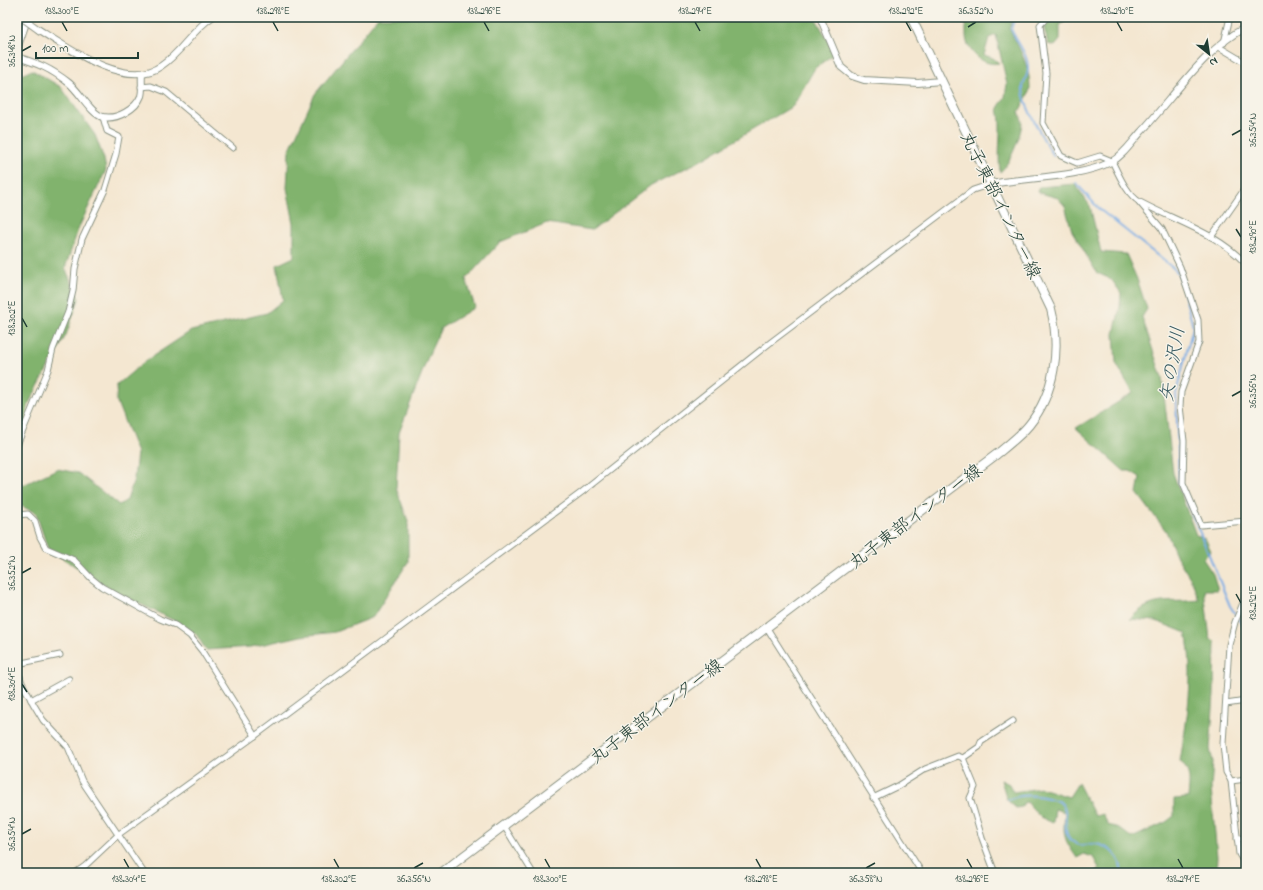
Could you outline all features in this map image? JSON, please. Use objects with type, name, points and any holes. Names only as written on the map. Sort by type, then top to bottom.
[{"type":"main road","name":"丸子東部インター線","points":[[441,873],[1011,443],[1028,426],[1042,405],[1050,384],[1055,362],[1056,341],[1053,316],[1046,297],[911,17]]},
{"type":"street","points":[[21,17],[73,51],[121,73],[142,74],[162,66],[212,17]]},
{"type":"street","points":[[17,50],[28,17]]},
{"type":"street","points":[[820,17],[841,67],[852,76],[864,80],[918,83],[941,81]]},
{"type":"street","points":[[1047,17],[1040,25],[1046,72],[1043,123],[1048,134],[1061,156],[1077,163],[1100,156],[1112,161],[1123,184],[1162,229],[1180,267],[1198,320],[1199,342],[1181,392],[1180,406],[1184,441],[1184,483],[1201,525],[1246,521]]},
{"type":"street","points":[[1221,45],[1230,17]]},
{"type":"street","points":[[75,873],[86,866],[119,834],[256,736],[582,492],[771,342],[973,190],[991,184],[1095,168],[1112,161],[1123,152],[1200,65],[1221,45],[1246,27]]},
{"type":"street","points":[[1221,45],[1246,63]]},
{"type":"street","points":[[17,57],[49,68],[81,94],[91,110],[103,117],[115,117],[135,105],[142,95],[142,74]]},
{"type":"street","points":[[142,87],[151,86],[166,92],[233,148]]},
{"type":"street","points":[[17,445],[48,370],[53,350],[68,312],[73,291],[75,269],[82,239],[105,190],[114,160],[119,137],[107,131],[103,117]]},
{"type":"street","points":[[1212,237],[1246,187]]},
{"type":"street","points":[[1139,202],[1212,237],[1237,255],[1246,264]]},
{"type":"street","points":[[17,515],[28,514],[35,521],[40,537],[46,548],[74,560],[102,587],[160,619],[175,625],[190,636],[202,650],[256,736]]},
{"type":"street","points":[[1246,596],[1235,622],[1229,645],[1224,760],[1226,772],[1231,781],[1239,854],[1246,866]]},
{"type":"street","points":[[766,628],[922,873]]},
{"type":"street","points":[[60,655],[17,665],[22,683],[43,720],[68,747],[82,781],[144,873]]},
{"type":"street","points":[[31,700],[69,679]]},
{"type":"street","points":[[1226,704],[1246,701]]},
{"type":"street","points":[[963,758],[979,747],[981,742],[1013,721]]},
{"type":"street","points":[[873,798],[898,786],[924,768],[958,756],[963,758],[975,787],[970,798],[982,838],[995,873]]},
{"type":"street","points":[[1231,781],[1246,779]]},
{"type":"street","points":[[504,826],[533,873]]},
{"type":"street","points":[[1238,840],[1246,838]]},
{"type":"green space","points":[[378,17],[815,17],[835,53],[815,68],[793,106],[698,162],[651,185],[592,230],[547,223],[500,242],[466,279],[475,307],[441,328],[429,354],[399,433],[396,488],[408,521],[408,562],[373,617],[335,632],[301,636],[251,647],[206,650],[196,634],[175,621],[116,592],[48,549],[36,513],[17,504],[17,488],[57,469],[78,473],[119,505],[127,500],[134,479],[137,453],[116,400],[117,385],[144,362],[191,331],[267,313],[283,300],[277,265],[294,257],[294,223],[287,188],[289,151],[315,94]]},
{"type":"green space","points":[[964,17],[1014,17],[1009,28],[1023,56],[1028,71],[1030,90],[1019,112],[1022,121],[1020,134],[1011,157],[1004,169],[1000,172],[1000,124],[998,108],[1005,97],[1007,84],[996,35],[989,38],[984,55],[993,58],[999,63],[994,64],[985,62],[977,57],[968,45]]},
{"type":"green space","points":[[1051,17],[1071,17],[1060,25],[1060,40],[1055,46],[1048,44],[1044,28]]},
{"type":"green space","points":[[32,70],[61,87],[95,135],[104,159],[106,170],[79,227],[65,268],[79,299],[66,335],[29,403],[17,461],[17,79],[19,76]]},
{"type":"green space","points":[[1075,184],[1090,206],[1101,252],[1126,254],[1137,279],[1147,309],[1142,317],[1162,378],[1173,473],[1196,535],[1205,538],[1211,551],[1203,559],[1213,574],[1218,590],[1204,590],[1210,639],[1215,641],[1214,695],[1210,749],[1213,762],[1211,788],[1217,857],[1216,873],[1096,873],[1099,868],[1093,857],[1084,854],[1077,858],[1069,846],[1064,832],[1065,812],[1055,809],[1053,823],[1040,817],[1027,802],[1023,803],[1022,807],[1016,808],[1007,800],[1001,780],[1009,784],[1013,792],[1041,788],[1069,797],[1078,783],[1095,816],[1103,814],[1108,825],[1119,828],[1132,838],[1166,822],[1174,816],[1174,799],[1188,798],[1189,778],[1184,765],[1180,761],[1190,681],[1189,648],[1186,633],[1156,621],[1130,619],[1138,611],[1154,603],[1199,600],[1192,581],[1177,557],[1166,531],[1137,493],[1140,477],[1130,471],[1124,471],[1076,428],[1133,393],[1116,363],[1114,334],[1120,307],[1121,293],[1111,279],[1097,273],[1072,231],[1065,206],[1058,198],[1037,192],[1039,187]]},
{"type":"waterway","name":"矢の沢川","points":[[1015,17],[1011,29],[1024,53],[1028,71],[1023,86],[1024,96],[1035,123],[1054,156]]},
{"type":"waterway","name":"矢の沢川","points":[[1076,183],[1099,209],[1173,268],[1178,273],[1181,281],[1193,327],[1176,393],[1179,482],[1230,606],[1236,615]]},
{"type":"waterway","name":"矢の沢川","points":[[1238,619],[1246,630]]},
{"type":"waterway","points":[[1008,800],[1021,796],[1034,796],[1060,802],[1065,811],[1066,832],[1068,837],[1078,845],[1095,844],[1110,850],[1120,863],[1121,873]]}]
